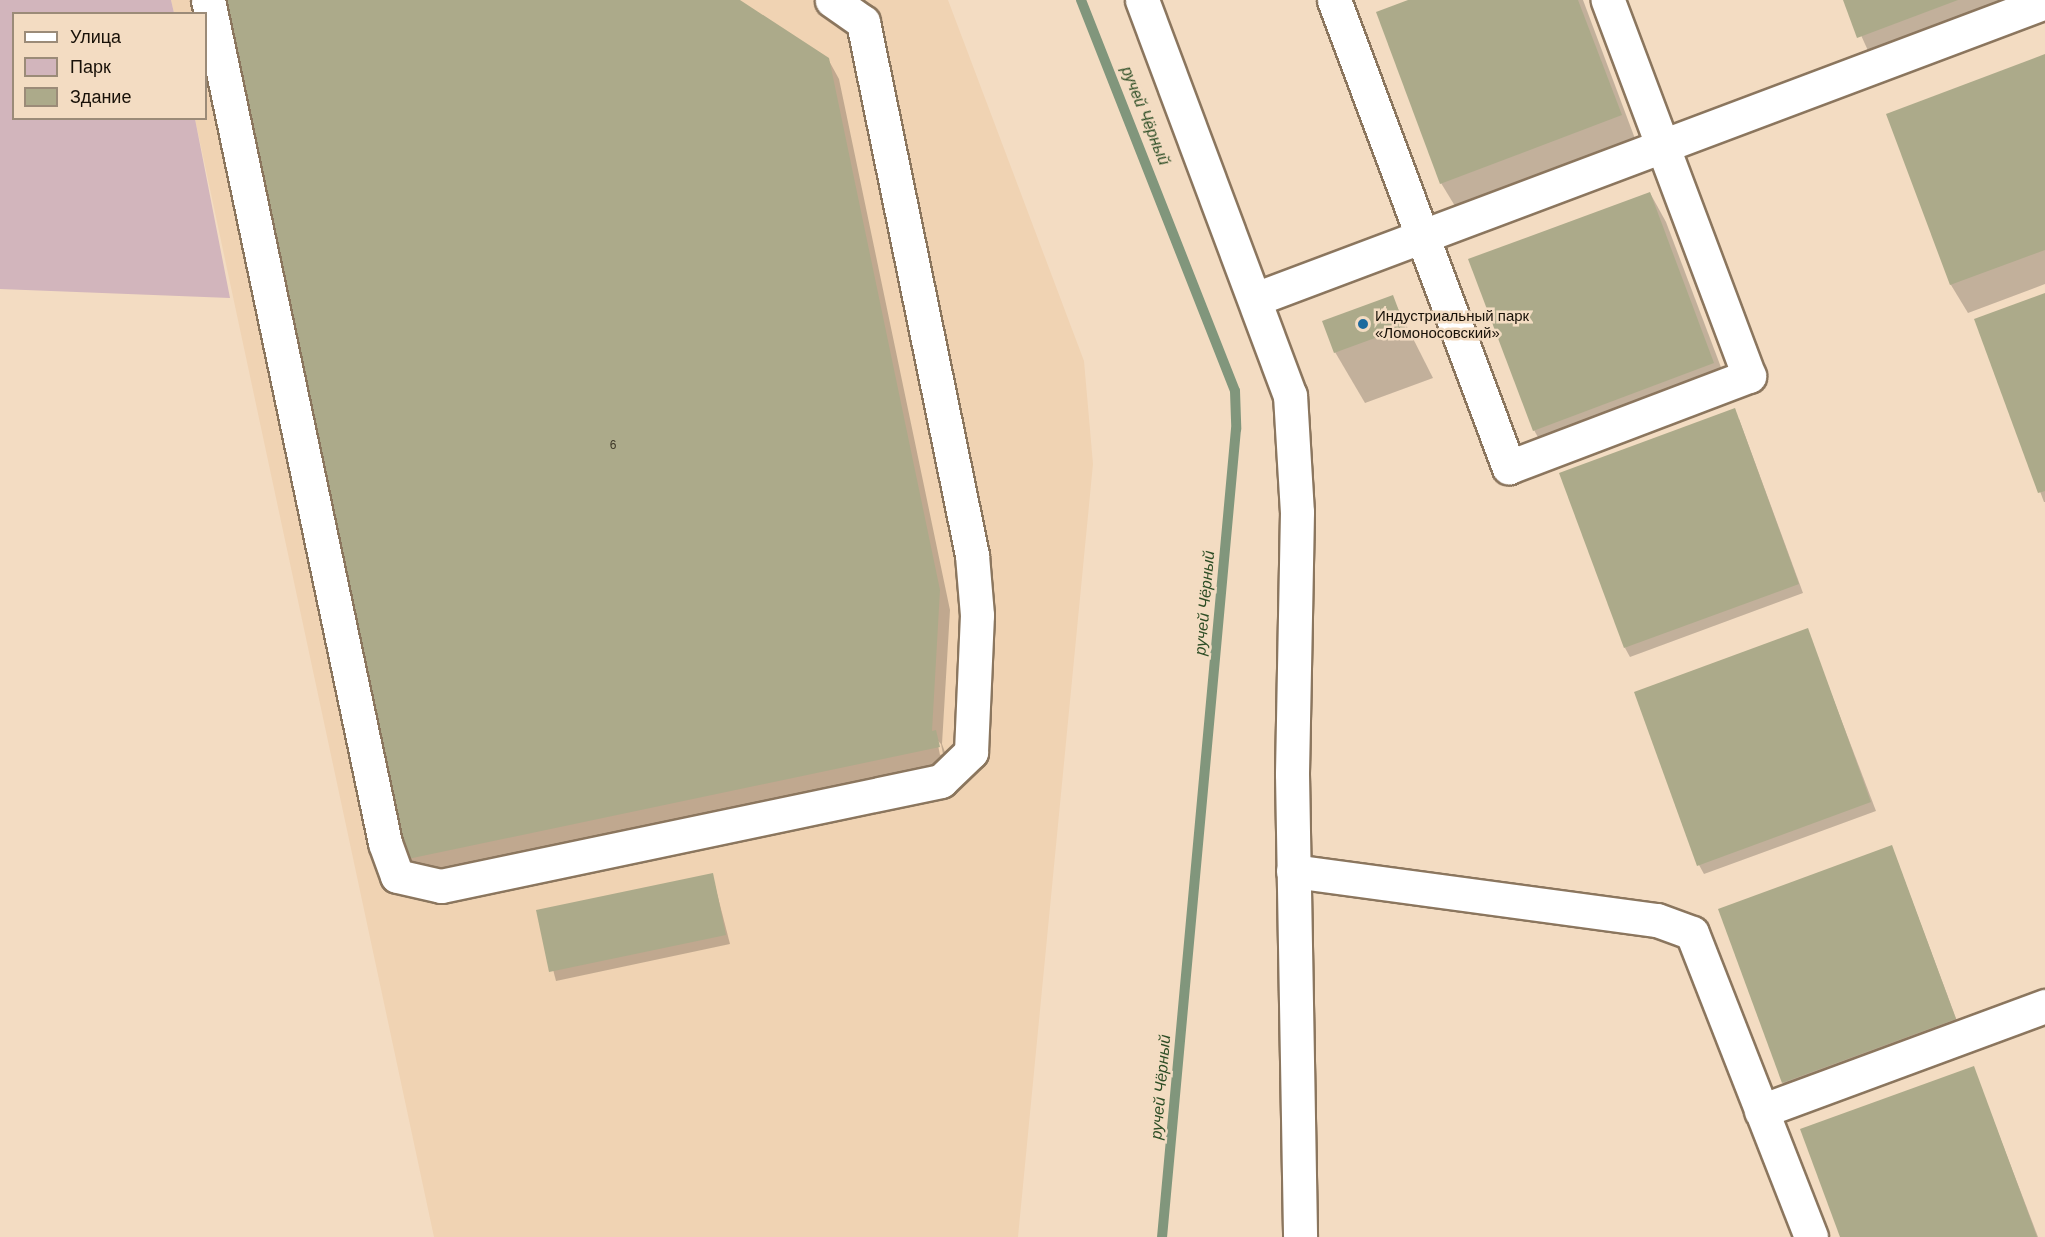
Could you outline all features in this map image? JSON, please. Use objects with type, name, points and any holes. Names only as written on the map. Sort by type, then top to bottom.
[{"type":"street","points":[[208,0],[385,843],[397,876],[441,886],[941,781],[971,752],[977,615],[972,555],[863,22],[832,0]]},
{"type":"street","points":[[1142,0],[1258,298],[1290,395],[1296,458],[1293,871],[1300,1237]]},
{"type":"street","points":[[1337,1],[1509,467],[1749,376],[1608,0]]},
{"type":"street","points":[[1258,298],[2045,2]]},
{"type":"street","points":[[1293,871],[1657,920],[1692,933],[1811,1237]]},
{"type":"street","points":[[1761,1111],[2045,1006]]},
{"type":"shaded area","points":[[171,0],[948,0],[1084,361],[1093,464],[1018,1237],[434,1237],[195,120],[207,120],[207,12],[174,12]]},
{"type":"green space","points":[[0,0],[171,0],[174,12],[12,12],[12,120],[195,120],[230,298],[0,289]]},
{"type":"building","points":[[222,0],[740,0],[829,58],[940,590],[932,731],[936,730],[940,747],[403,860]]},
{"type":"building","points":[[1408,0],[1578,0],[1622,115],[1440,184],[1376,12]]},
{"type":"building","points":[[1843,0],[1958,0],[1857,38]]},
{"type":"building","points":[[2045,54],[2045,250],[1950,285],[1886,114]]},
{"type":"building","points":[[1650,192],[1714,363],[1533,431],[1468,259]]},
{"type":"building","points":[[2045,293],[2045,491],[2038,493],[1974,319]]},
{"type":"building","name":"Индустриальный парк «Ломоносовский»","points":[[1393,295],[1405,327],[1334,353],[1322,321]]},
{"type":"building","points":[[1735,408],[1799,584],[1624,648],[1559,473]]},
{"type":"building","points":[[1808,628],[1871,802],[1697,866],[1634,692]]},
{"type":"building","points":[[1892,845],[1956,1019],[1782,1083],[1718,909]]},
{"type":"building","points":[[713,873],[726,935],[549,972],[536,910]]},
{"type":"building","points":[[1974,1066],[2037,1237],[1840,1237],[1800,1129]]},
{"type":"waterway","name":"ручей Чёрный","points":[[1081,0],[1235,391],[1236,429],[1162,1237]]},
{"type":"place","name":"Индустриальный парк «Ломоносовский»","points":[[1363,324]]}]
